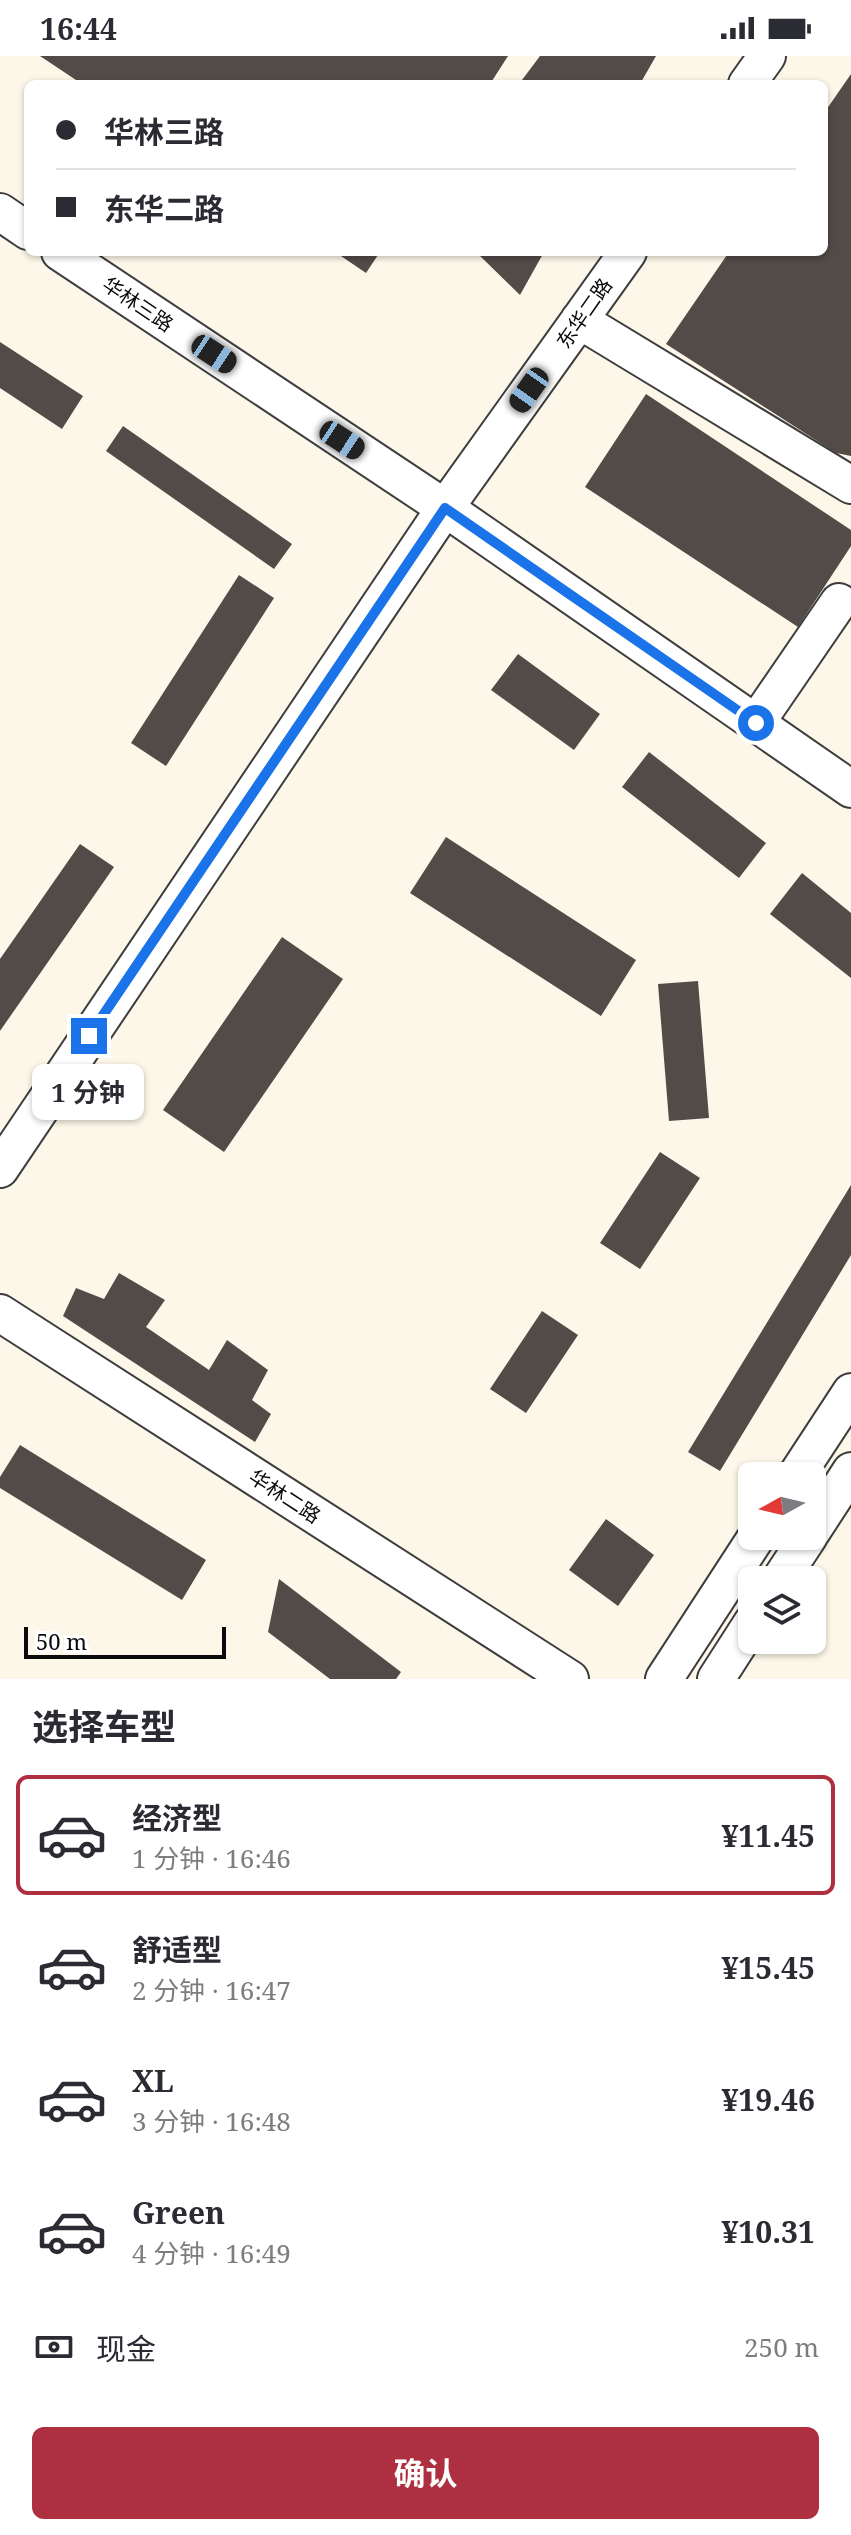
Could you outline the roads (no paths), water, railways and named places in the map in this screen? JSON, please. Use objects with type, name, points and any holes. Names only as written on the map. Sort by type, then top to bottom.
[{"type":"street","points":[[750,80],[767,56]]},
{"type":"street","points":[[0,212],[24,228]]},
{"type":"street","name":"华林三路","points":[[66,256],[445,508],[851,789]]},
{"type":"street","name":"东华二路","points":[[0,1169],[445,508],[625,256]]},
{"type":"street","points":[[579,320],[851,485]]},
{"type":"street","points":[[756,723],[839,602]]},
{"type":"street","name":"华林二路","points":[[0,1313],[570,1679]]},
{"type":"street","points":[[805,1462],[851,1392]]},
{"type":"street","points":[[826,1509],[851,1471]]},
{"type":"street","points":[[664,1679],[748,1550]]},
{"type":"street","points":[[716,1679],[738,1645]]}]
